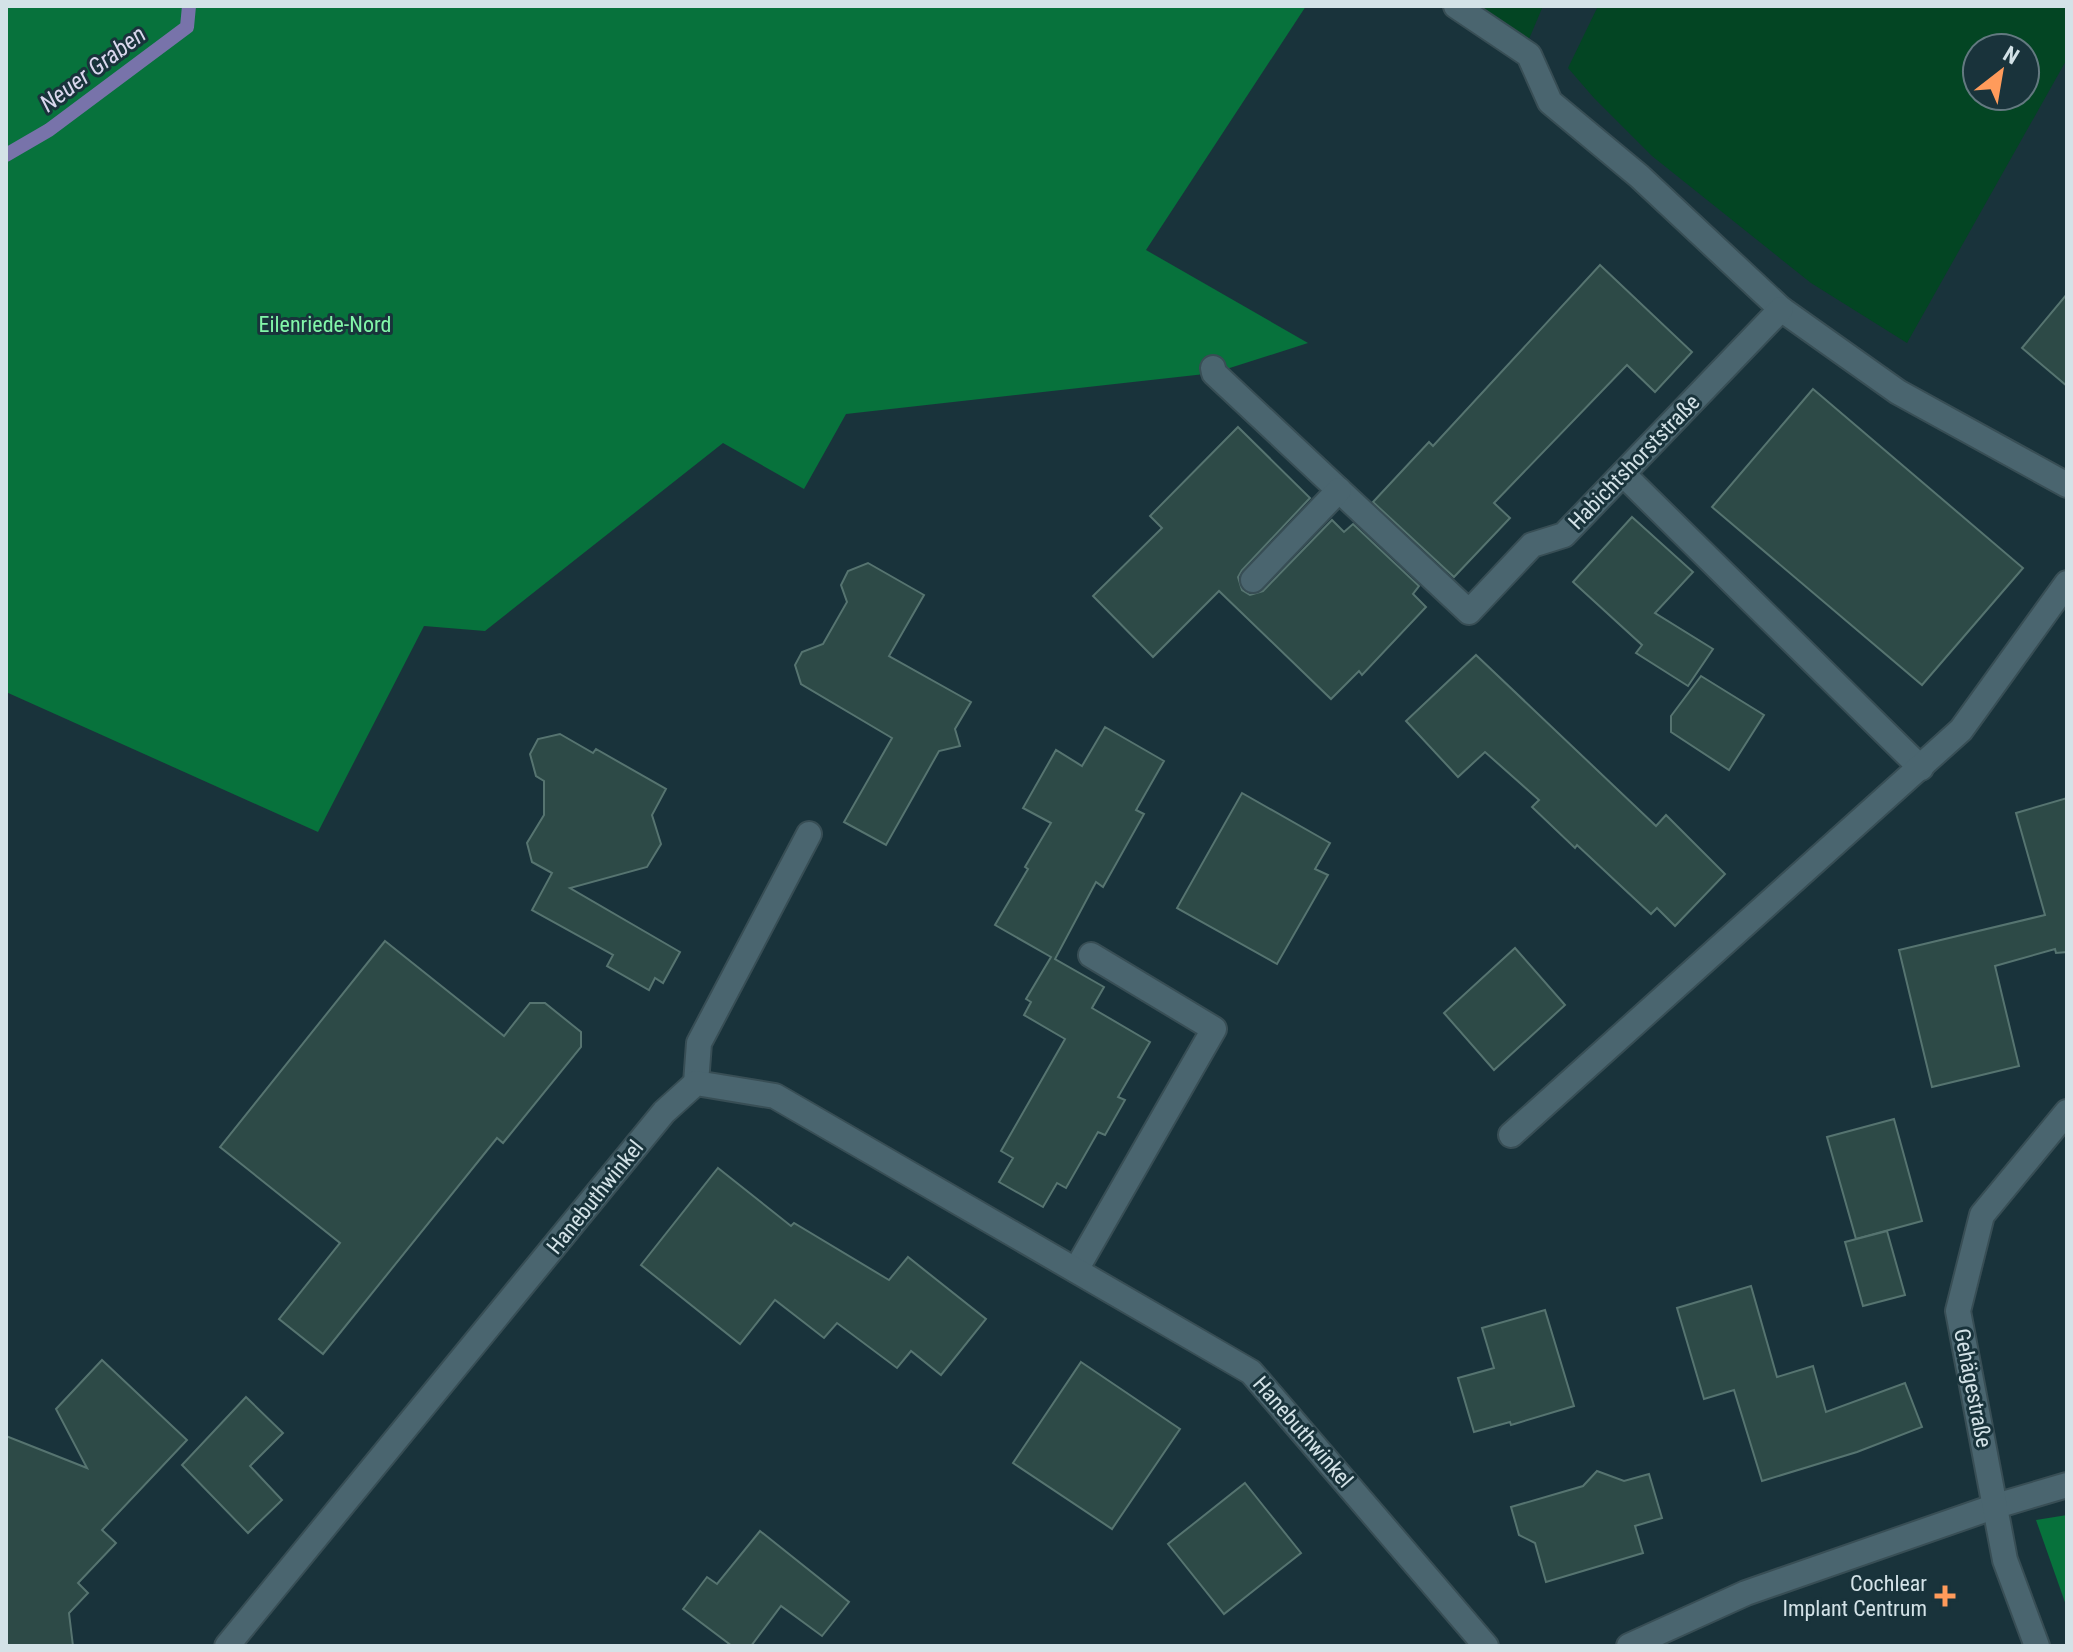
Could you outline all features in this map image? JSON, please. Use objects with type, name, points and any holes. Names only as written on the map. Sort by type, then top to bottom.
[{"type":"street","points":[[1456,6],[1529,55],[1550,102],[1639,176],[1781,309],[1898,392],[2067,485]]},
{"type":"street","name":"Habichtshorststraße","points":[[1213,368],[1214,373],[1469,612],[1532,545],[1564,535],[1781,309]]},
{"type":"street","points":[[1623,474],[1921,768]]},
{"type":"street","points":[[1253,580],[1339,490]]},
{"type":"street","points":[[1511,1135],[1961,730],[2067,583]]},
{"type":"street","points":[[696,1083],[699,1043],[809,834]]},
{"type":"street","points":[[1076,1270],[1214,1029],[1091,955]]},
{"type":"street","name":"Hanebuthwinkel","points":[[227,1646],[664,1112],[696,1083],[775,1096],[1251,1372],[1486,1646]]},
{"type":"street","name":"Gehägestraße","points":[[2037,1646],[2005,1560],[1958,1311],[1982,1215],[2067,1112]]},
{"type":"street","points":[[1629,1646],[1746,1593],[1996,1506],[2067,1485]]},
{"type":"green space","name":"Eilenriede-Nord","points":[[6,6],[1306,6],[1146,250],[1308,343],[1214,373],[846,414],[804,489],[723,443],[485,631],[424,626],[318,832],[6,692]]},
{"type":"green space","points":[[1480,6],[1543,6],[1529,39]]},
{"type":"green space","points":[[1598,6],[2067,6],[2067,59],[2041,105],[2041,32],[1961,32],[1961,112],[2037,112],[1907,343],[1811,283],[1652,156],[1568,68]]},
{"type":"green space","points":[[2067,1515],[2067,1608],[2036,1520]]},
{"type":"building","points":[[1600,265],[1692,352],[1655,392],[1627,365],[1494,503],[1510,518],[1454,577],[1373,502],[1429,442],[1433,446]]},
{"type":"building","points":[[2067,294],[2067,386],[2022,348]]},
{"type":"building","points":[[1813,389],[2023,568],[1922,685],[1712,507]]},
{"type":"building","points":[[1238,427],[1310,498],[1242,570],[1238,577],[1242,590],[1250,595],[1263,591],[1332,520],[1344,532],[1353,524],[1419,586],[1413,594],[1426,607],[1362,675],[1359,671],[1331,699],[1219,591],[1153,657],[1093,596],[1162,528],[1150,516]]},
{"type":"building","points":[[1632,517],[1693,572],[1655,613],[1713,649],[1688,686],[1636,653],[1642,645],[1573,582]]},
{"type":"building","points":[[868,563],[924,595],[889,656],[971,702],[955,729],[960,746],[939,751],[886,845],[844,822],[892,738],[801,684],[795,665],[802,652],[823,644],[847,602],[841,585],[848,571]]},
{"type":"building","points":[[1476,655],[1656,826],[1666,815],[1725,874],[1675,926],[1657,908],[1651,914],[1577,845],[1575,848],[1532,807],[1539,800],[1485,752],[1458,777],[1406,721]]},
{"type":"building","points":[[1701,676],[1764,715],[1729,770],[1671,732],[1671,716]]},
{"type":"building","points":[[1105,727],[1164,761],[1136,810],[1144,814],[1103,887],[1096,882],[1055,959],[1104,987],[1092,1008],[1150,1042],[1118,1097],[1125,1100],[1105,1135],[1098,1132],[1066,1188],[1057,1183],[1043,1207],[999,1182],[1013,1158],[1001,1151],[1065,1039],[1024,1015],[1031,1002],[1026,999],[1051,957],[995,925],[1051,823],[1023,808],[1056,750],[1082,766]]},
{"type":"building","points":[[560,734],[593,753],[596,749],[666,789],[652,815],[661,844],[647,867],[570,888],[680,952],[663,983],[655,978],[649,990],[607,966],[613,955],[532,910],[552,873],[532,862],[527,843],[544,815],[544,781],[536,776],[530,754],[538,739]]},
{"type":"building","points":[[1242,793],[1330,843],[1315,869],[1328,875],[1277,964],[1177,908]]},
{"type":"building","points":[[2067,798],[2067,952],[2056,953],[2055,949],[1995,966],[2019,1066],[1932,1087],[1899,950],[2045,915],[2016,813]]},
{"type":"building","points":[[385,941],[504,1036],[530,1003],[545,1003],[581,1032],[581,1047],[503,1143],[497,1138],[323,1354],[279,1319],[340,1243],[220,1147]]},
{"type":"building","points":[[1515,948],[1565,1005],[1494,1070],[1444,1013]]},
{"type":"building","points":[[1894,1119],[1922,1221],[1856,1239],[1827,1137]]},
{"type":"building","points":[[718,1168],[791,1226],[794,1223],[889,1280],[908,1257],[986,1319],[941,1375],[911,1351],[897,1368],[837,1323],[824,1338],[775,1300],[740,1344],[641,1265]]},
{"type":"building","points":[[1887,1231],[1905,1295],[1863,1306],[1845,1242]]},
{"type":"building","points":[[1751,1286],[1777,1377],[1813,1366],[1826,1412],[1905,1383],[1922,1427],[1857,1452],[1762,1481],[1734,1390],[1704,1399],[1677,1308]]},
{"type":"building","points":[[1545,1310],[1574,1406],[1511,1425],[1510,1422],[1474,1432],[1458,1378],[1494,1368],[1482,1328]]},
{"type":"building","points":[[102,1360],[187,1440],[102,1530],[116,1543],[78,1583],[88,1593],[69,1613],[73,1646],[6,1646],[6,1436],[87,1468],[56,1409]]},
{"type":"building","points":[[1081,1362],[1180,1429],[1112,1529],[1013,1463]]},
{"type":"building","points":[[246,1397],[283,1433],[250,1466],[282,1500],[248,1533],[182,1465]]},
{"type":"building","points":[[1597,1471],[1624,1481],[1649,1474],[1662,1518],[1635,1526],[1643,1553],[1546,1582],[1535,1543],[1519,1535],[1511,1507],[1583,1486]]},
{"type":"building","points":[[1245,1483],[1301,1553],[1224,1614],[1168,1544]]},
{"type":"building","points":[[760,1531],[849,1602],[822,1636],[781,1606],[751,1646],[732,1646],[683,1609],[707,1577],[717,1584]]},
{"type":"waterway","name":"Neuer Graben","points":[[6,155],[49,130],[187,27],[189,6]]},
{"type":"place","name":"Cochlear Implant Centrum","points":[[1945,1596]]}]
